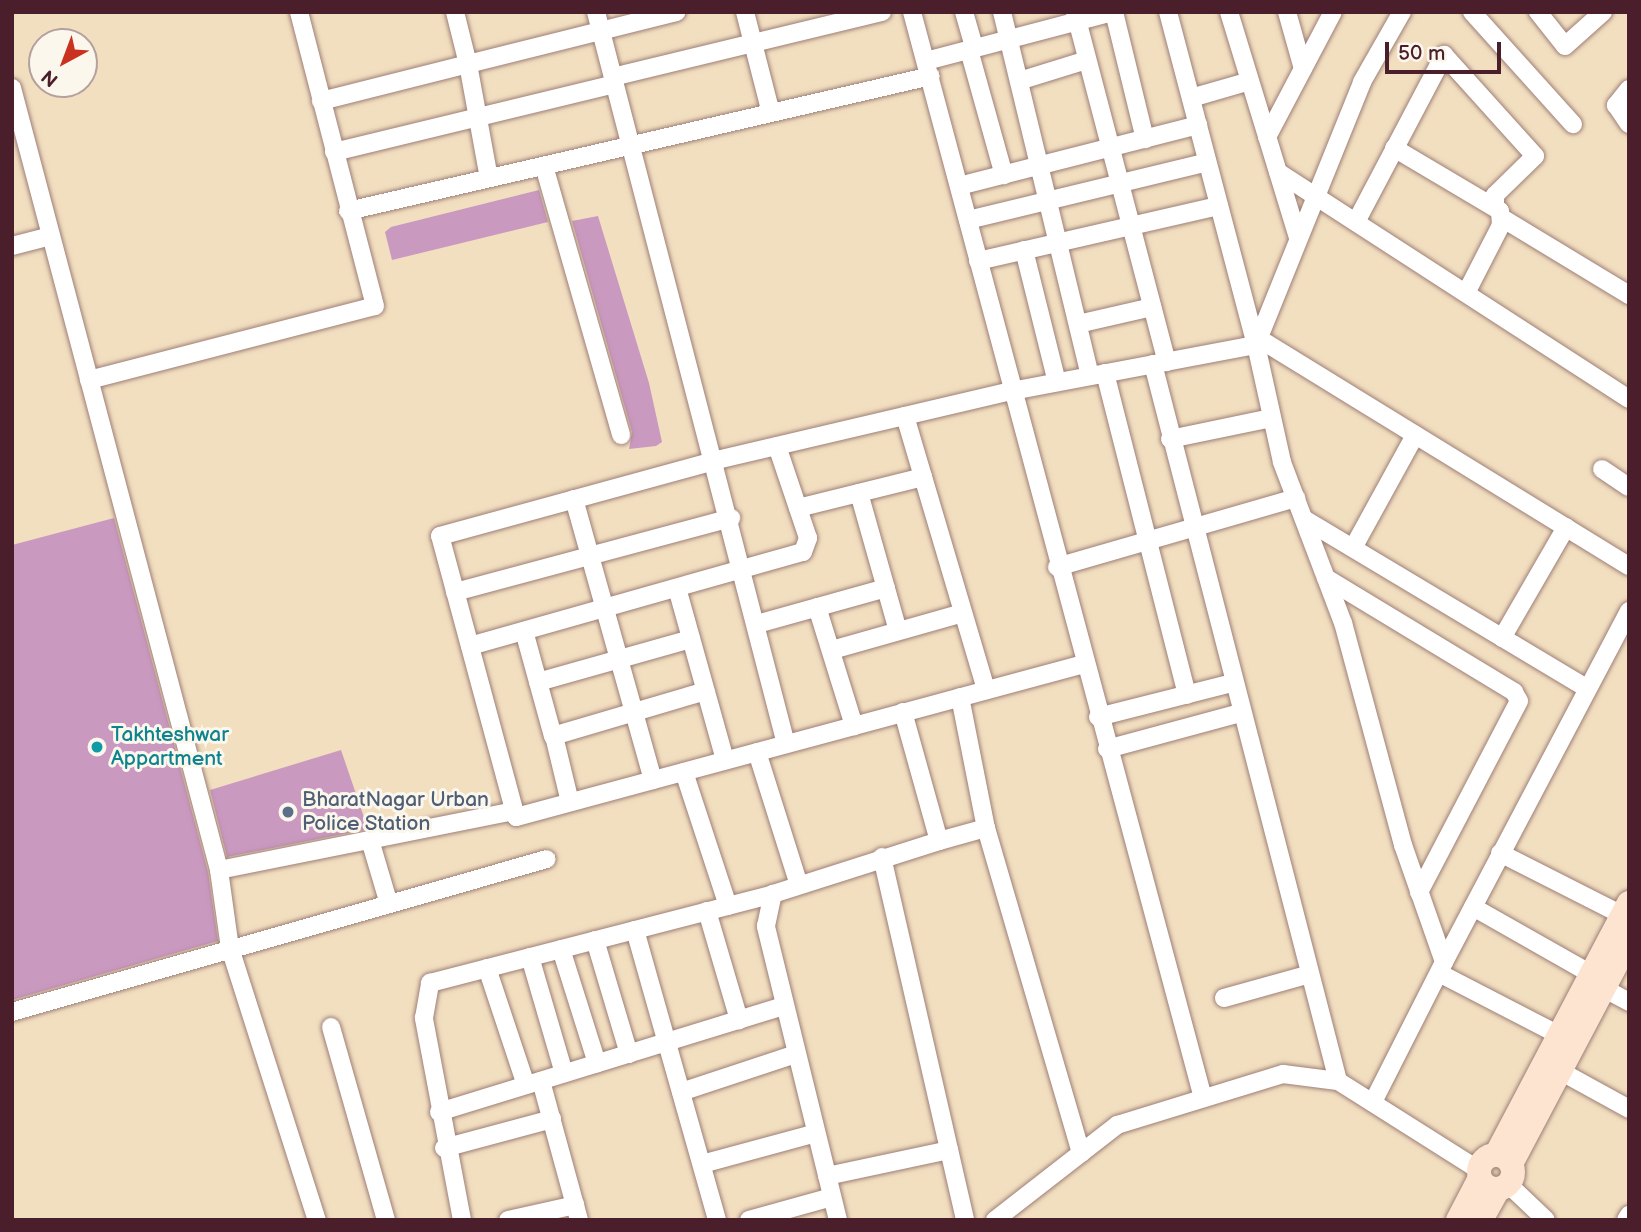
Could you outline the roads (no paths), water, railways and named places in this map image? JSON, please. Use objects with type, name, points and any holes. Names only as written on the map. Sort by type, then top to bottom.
[{"type":"street","points":[[89,380],[375,306],[348,211],[299,12]]},
{"type":"street","points":[[455,12],[468,64],[489,178]]},
{"type":"street","points":[[596,12],[717,460],[786,744]]},
{"type":"street","points":[[745,12],[771,113]]},
{"type":"street","points":[[334,152],[751,42],[882,12]]},
{"type":"street","points":[[912,12],[1057,567],[1203,1098]]},
{"type":"street","points":[[964,12],[1004,174]]},
{"type":"street","points":[[1002,12],[1078,324],[1098,375],[1187,695]]},
{"type":"street","points":[[348,211],[771,113],[928,69],[971,49],[1076,17],[1114,12],[1145,139]]},
{"type":"street","points":[[1168,12],[1256,345],[1271,418],[1296,498],[1326,578],[1442,967],[1559,1035]]},
{"type":"street","points":[[1229,12],[1298,237]]},
{"type":"street","points":[[1287,12],[1303,69]]},
{"type":"street","points":[[1267,137],[1333,12]]},
{"type":"street","points":[[1256,345],[1362,82],[1402,12]]},
{"type":"street","points":[[1472,12],[1573,124]]},
{"type":"street","points":[[1538,12],[1565,46],[1602,12]]},
{"type":"street","points":[[321,101],[666,14]]},
{"type":"street","points":[[1076,17],[1108,148],[1120,183],[1152,307],[1170,439],[1191,528],[1338,1081]]},
{"type":"street","points":[[1356,222],[1436,64],[1449,56],[1535,156],[1495,195],[1499,212],[1466,293]]},
{"type":"street","points":[[1019,81],[1087,60]]},
{"type":"street","points":[[1191,98],[1250,81]]},
{"type":"street","points":[[12,88],[219,870],[230,948],[317,1220]]},
{"type":"street","points":[[1629,89],[1616,105],[1629,124]]},
{"type":"street","points":[[959,186],[1198,125]]},
{"type":"street","points":[[1394,148],[1629,295]]},
{"type":"street","points":[[968,220],[1207,162]]},
{"type":"street","points":[[544,166],[621,435]]},
{"type":"street","points":[[1278,172],[1466,293],[1627,392]]},
{"type":"street","points":[[978,261],[1219,206]]},
{"type":"street","points":[[12,246],[51,236]]},
{"type":"street","points":[[1024,250],[1057,382]]},
{"type":"street","points":[[1078,324],[1152,307]]},
{"type":"street","points":[[1084,664],[516,817],[440,536],[717,460],[905,416],[1012,391],[1266,343],[1629,566]]},
{"type":"street","points":[[905,416],[986,690]]},
{"type":"street","points":[[1170,439],[1271,418]]},
{"type":"street","points":[[1353,548],[1415,435]]},
{"type":"street","points":[[470,646],[743,570],[806,549],[798,508],[777,446]]},
{"type":"street","points":[[1602,469],[1629,487]]},
{"type":"street","points":[[798,508],[923,477]]},
{"type":"street","points":[[859,493],[898,631]]},
{"type":"street","points":[[1057,567],[1296,498]]},
{"type":"street","points":[[574,499],[653,780]]},
{"type":"street","points":[[455,592],[731,518]]},
{"type":"street","points":[[1304,519],[1586,688]]},
{"type":"street","points":[[1502,638],[1566,527]]},
{"type":"street","points":[[1326,578],[1514,692],[1519,701],[1419,892]]},
{"type":"street","points":[[757,624],[886,587]]},
{"type":"street","points":[[677,588],[725,760]]},
{"type":"street","points":[[817,607],[854,726]]},
{"type":"street","points":[[1373,1102],[1586,688],[1629,611]]},
{"type":"street","points":[[832,650],[963,613]]},
{"type":"street","points":[[524,631],[570,802]]},
{"type":"street","points":[[538,682],[691,639]]},
{"type":"street","points":[[1098,717],[1233,683]]},
{"type":"street","points":[[554,736],[706,691]]},
{"type":"street","points":[[960,697],[986,828],[1081,1153]]},
{"type":"street","points":[[903,712],[939,841]]},
{"type":"street","points":[[1107,749],[1240,713]]},
{"type":"street","points":[[757,752],[799,886]]},
{"type":"street","points":[[684,772],[728,906]]},
{"type":"street","points":[[219,870],[514,811]]},
{"type":"street","points":[[462,1220],[444,1148],[424,1018],[430,983],[773,894],[882,857],[986,828]]},
{"type":"street","points":[[370,840],[389,904]]},
{"type":"street","points":[[1458,1220],[1495,1173],[1560,1071],[1626,909],[1500,853]]},
{"type":"street","points":[[882,857],[965,1220]]},
{"type":"street","points":[[12,1012],[547,859]]},
{"type":"street","points":[[773,894],[766,926],[838,1220]]},
{"type":"street","points":[[1473,907],[1629,1002]]},
{"type":"street","points":[[707,911],[739,1020]]},
{"type":"street","points":[[635,930],[717,1220]]},
{"type":"street","points":[[595,940],[629,1054]]},
{"type":"street","points":[[561,949],[597,1063]]},
{"type":"street","points":[[1481,1220],[1495,1173],[1559,1035],[1597,981],[1626,954]]},
{"type":"street","points":[[530,957],[564,1073]]},
{"type":"street","points":[[487,968],[534,1083],[552,1119],[577,1212],[508,1220]]},
{"type":"street","points":[[1224,998],[1310,974]]},
{"type":"street","points":[[439,1112],[784,1006]]},
{"type":"street","points":[[331,1027],[386,1220]]},
{"type":"street","points":[[681,1092],[796,1054]]},
{"type":"street","points":[[1560,1071],[1629,1109]]},
{"type":"street","points":[[995,1220],[1116,1125],[1283,1074],[1338,1081],[1495,1173],[1546,1220]]},
{"type":"street","points":[[444,1148],[552,1119]]},
{"type":"street","points":[[702,1164],[816,1133]]},
{"type":"street","points":[[827,1177],[949,1150]]},
{"type":"street","points":[[749,1220],[832,1197]]},
{"type":"place","name":"Takhteshwar Appartment","points":[[97,747]]},
{"type":"place","name":"BharatNagar Urban Police Station","points":[[288,812]]}]
